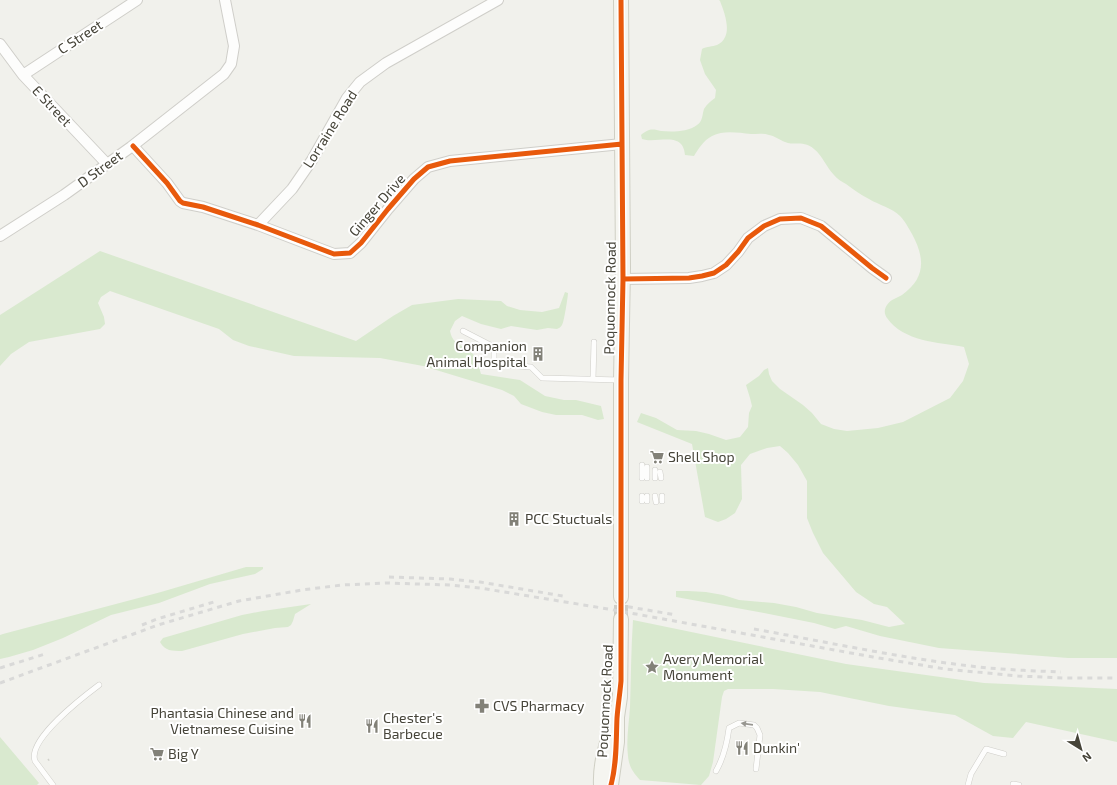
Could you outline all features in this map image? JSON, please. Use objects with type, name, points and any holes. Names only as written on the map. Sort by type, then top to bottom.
[{"type":"street","name":"C Street","points":[[23,75],[137,0]]},
{"type":"street","name":"D Street","points":[[0,236],[64,195],[133,146],[224,74],[231,64],[234,46],[224,0]]},
{"type":"street","name":"Lorraine Road","points":[[258,225],[292,189],[312,160],[347,98],[360,82],[386,63],[498,0]]},
{"type":"street","name":"Poquonnock Road","points":[[621,0],[623,279],[621,380],[621,597]]},
{"type":"street","name":"E Street","points":[[0,44],[23,75],[107,164]]},
{"type":"street","name":"Ginger Drive","points":[[133,146],[183,203],[218,212],[258,225],[334,254],[350,253],[361,243],[388,209],[428,167],[450,161],[622,144]]},
{"type":"street","points":[[623,279],[689,278],[714,272],[726,265],[748,238],[764,226],[780,219],[801,218],[821,226],[886,278]]},
{"type":"street","name":"Poquonnock Road","points":[[611,785],[617,742],[617,717],[620,690],[621,619]]},
{"type":"street","name":"Poquonnock Road","points":[[601,785],[607,742],[617,717]]},
{"type":"lane","points":[[463,331],[494,347],[494,364],[531,367],[542,378],[621,380]]},
{"type":"lane","points":[[592,379],[594,342]]},
{"type":"lane","points":[[644,466],[644,478]]},
{"type":"lane","points":[[658,471],[658,478]]},
{"type":"lane","points":[[53,785],[35,761],[34,752],[42,737],[55,723],[80,699],[99,686]]},
{"type":"lane","points":[[716,771],[726,748],[729,728],[739,723],[754,725],[759,732],[760,735],[756,768]]},
{"type":"lane","points":[[968,785],[971,774],[986,749],[1004,754]]},
{"type":"lane","points":[[1013,785],[1019,785]]},
{"type":"green space","points":[[719,0],[1117,0],[1117,658],[1068,658],[939,648],[880,636],[846,626],[835,629],[814,623],[676,597],[676,591],[706,592],[739,600],[774,603],[796,607],[817,613],[862,620],[889,627],[905,624],[887,607],[874,604],[856,592],[823,553],[807,518],[807,481],[798,465],[780,446],[767,448],[750,454],[741,465],[742,499],[735,513],[718,522],[705,517],[692,444],[637,422],[641,413],[656,418],[677,430],[696,431],[726,440],[740,437],[748,427],[749,413],[752,406],[746,385],[768,368],[772,381],[780,389],[803,405],[821,424],[834,429],[847,431],[878,428],[903,422],[950,398],[963,381],[969,364],[964,347],[922,340],[903,332],[894,326],[887,318],[885,315],[885,308],[887,305],[890,301],[902,295],[910,288],[916,282],[919,275],[921,259],[912,234],[900,216],[863,196],[838,179],[831,172],[820,155],[810,146],[785,142],[767,134],[726,132],[712,136],[706,140],[694,156],[685,155],[683,147],[680,143],[674,140],[642,139],[641,135],[649,130],[685,130],[697,125],[702,118],[705,107],[715,98],[716,90],[705,74],[700,60],[702,49],[717,45],[725,37],[727,31],[726,19]]},
{"type":"green space","points":[[100,251],[356,341],[412,305],[458,299],[501,301],[507,306],[520,310],[542,312],[559,308],[565,292],[568,293],[563,323],[557,329],[548,328],[537,330],[511,326],[501,329],[481,324],[462,316],[455,321],[450,331],[451,336],[453,340],[474,355],[481,374],[520,380],[545,396],[564,400],[576,400],[601,406],[604,419],[598,420],[582,415],[556,415],[542,412],[521,404],[514,396],[502,390],[423,366],[380,358],[294,356],[249,346],[233,340],[219,329],[110,291],[101,297],[98,303],[104,317],[105,324],[100,329],[29,342],[11,354],[0,366],[0,315]]},
{"type":"green space","points":[[246,567],[263,567],[263,569],[255,574],[210,584],[159,603],[111,615],[63,638],[33,650],[0,659],[0,635],[161,592]]},
{"type":"green space","points":[[311,604],[295,614],[291,625],[288,627],[243,634],[182,651],[169,650],[160,642],[163,638],[242,615]]},
{"type":"green space","points":[[633,620],[846,664],[984,683],[1117,689],[1117,742],[1026,722],[1013,738],[993,736],[955,715],[889,706],[820,692],[773,689],[728,689],[724,691],[722,697],[713,762],[709,776],[701,785],[640,780],[630,766],[627,750]]},
{"type":"green space","points":[[0,737],[39,783],[37,785],[0,785]]},
{"type":"tunnel","points":[[621,597],[621,619]]},
{"type":"railway","points":[[389,577],[450,579],[480,582],[563,596]]},
{"type":"railway","points":[[0,683],[158,625],[239,601],[342,585],[386,583],[450,585],[480,588],[608,609],[945,669],[1018,676],[1117,678]]},
{"type":"railway","points":[[142,625],[217,601]]},
{"type":"railway","points":[[618,605],[676,615]]},
{"type":"railway","points":[[754,629],[871,651],[959,665],[997,669],[1061,672]]},
{"type":"railway","points":[[0,668],[45,654]]},
{"type":"cycle path","points":[[611,785],[615,760],[621,681],[621,380],[623,279],[621,0]]},
{"type":"cycle path","points":[[133,146],[183,203],[203,207],[258,225],[334,254],[350,253],[361,243],[414,179],[428,167],[450,161],[622,144]]},
{"type":"cycle path","points":[[623,279],[689,278],[714,273],[726,265],[748,238],[764,226],[780,219],[801,218],[821,226],[886,278]]},
{"type":"place","name":"Companion Animal Hospital","points":[[538,354]]},
{"type":"place","name":"Shell Shop","points":[[657,457]]},
{"type":"place","name":"PCC Stuctuals","points":[[514,519]]},
{"type":"place","name":"Avery Memorial Monument","points":[[652,667]]},
{"type":"place","name":"CVS Pharmacy","points":[[482,706]]},
{"type":"place","name":"Phantasia Chinese and Vietnamese Cuisine","points":[[305,721]]},
{"type":"place","name":"Chester's Barbecue","points":[[372,726]]},
{"type":"place","name":"Dunkin'","points":[[742,748]]},
{"type":"place","name":"Big Y","points":[[157,754]]}]
